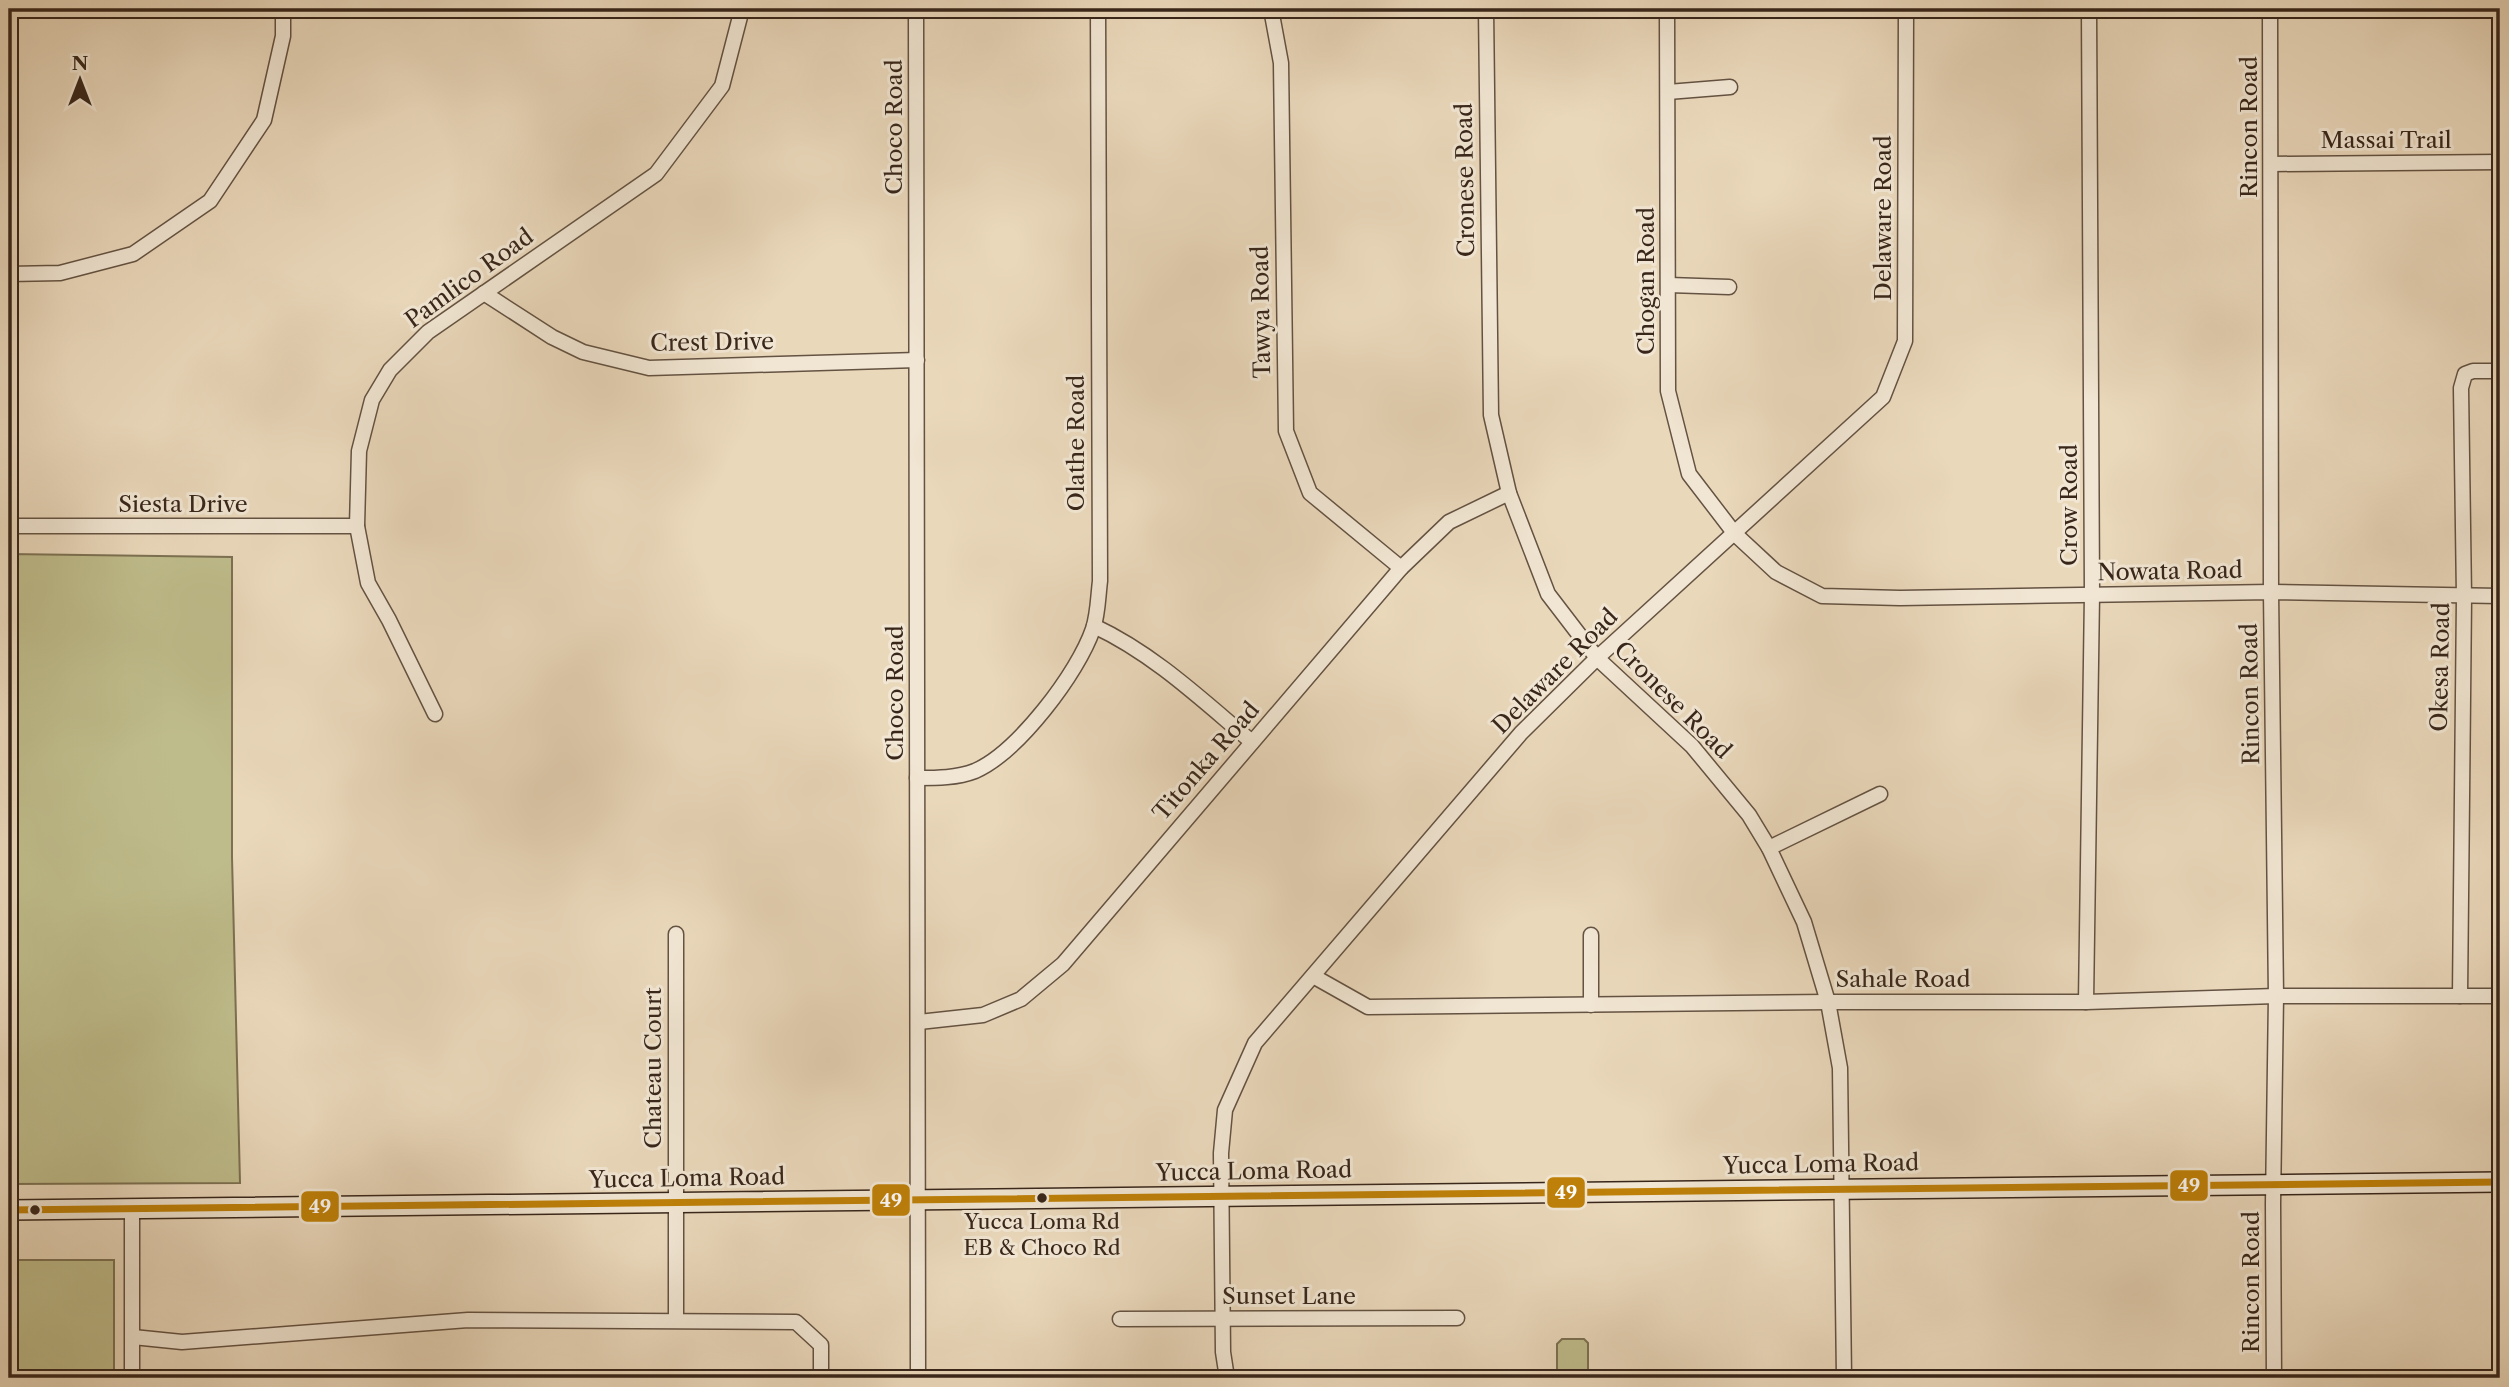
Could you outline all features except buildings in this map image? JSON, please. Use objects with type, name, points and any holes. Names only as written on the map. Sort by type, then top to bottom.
[{"type":"main road","name":"Yucca Loma Road","points":[[9,1209],[2500,1182]]},
{"type":"street","points":[[9,274],[60,273],[133,254],[210,201],[264,120],[283,36],[283,9]]},
{"type":"street","name":"Pamlico Road","points":[[435,714],[368,583],[358,526],[359,451],[372,400],[390,370],[428,332],[656,174],[722,86],[742,9]]},
{"type":"street","name":"Choco Road","points":[[916,9],[918,1378]]},
{"type":"street","name":"Olathe Road","points":[[917,778],[954,777],[976,770],[1002,754],[1037,718],[1062,686],[1084,652],[1094,626],[1100,581],[1098,9]]},
{"type":"street","name":"Tawya Road","points":[[1271,9],[1281,63],[1286,431],[1310,493],[1401,568]]},
{"type":"street","name":"Cronese Road","points":[[1486,9],[1491,415],[1509,493],[1548,594],[1597,658],[1692,746],[1749,815],[1769,848],[1804,922],[1828,1002],[1840,1068],[1843,1378]]},
{"type":"street","name":"Chogan Road","points":[[1667,9],[1668,391],[1689,474],[1735,534]]},
{"type":"street","name":"Delaware Road","points":[[1227,1378],[1223,1352],[1221,1153],[1225,1110],[1255,1043],[1521,733],[1597,658],[1883,397],[1905,341],[1906,9]]},
{"type":"street","name":"Crow Road","points":[[2086,1002],[2092,594],[2089,9]]},
{"type":"street","name":"Rincon Road","points":[[2270,9],[2271,592],[2276,996],[2274,1378]]},
{"type":"street","points":[[1668,92],[1730,87]]},
{"type":"street","name":"Massai Trail","points":[[2272,164],[2500,162]]},
{"type":"street","points":[[1669,285],[1729,287]]},
{"type":"street","name":"Crest Drive","points":[[484,293],[552,337],[583,352],[649,368],[917,360]]},
{"type":"street","name":"Okesa Road","points":[[2460,996],[2464,597],[2461,388],[2465,374],[2473,371],[2500,371]]},
{"type":"street","name":"Titonka Road","points":[[919,1022],[983,1014],[1021,999],[1063,964],[1401,568],[1449,522],[1509,493]]},
{"type":"street","name":"Siesta Drive","points":[[9,526],[358,526]]},
{"type":"street","name":"Nowata Road","points":[[1735,534],[1776,572],[1822,596],[1900,598],[2271,592],[2500,596]]},
{"type":"street","points":[[1094,626],[1149,656],[1252,742]]},
{"type":"street","points":[[1769,848],[1880,794]]},
{"type":"street","name":"Chateau Court","points":[[676,934],[676,1320]]},
{"type":"street","points":[[1591,935],[1591,1005]]},
{"type":"street","name":"Sahale Road","points":[[1313,976],[1368,1007],[2086,1002],[2276,996],[2500,996]]},
{"type":"street","points":[[132,1208],[132,1378]]},
{"type":"street","name":"Sunset Lane","points":[[1120,1318],[1457,1318]]},
{"type":"street","points":[[133,1337],[182,1342],[468,1320],[796,1322],[821,1345],[821,1378]]},
{"type":"shaded area","points":[[9,554],[232,557],[232,857],[240,1183],[9,1184]]},
{"type":"shaded area","points":[[9,1260],[114,1260],[114,1378],[9,1378]]},
{"type":"shaded area","points":[[1562,1339],[1584,1339],[1588,1343],[1588,1378],[1557,1378],[1557,1344]]},
{"type":"transit line","name":"49","points":[[9,1210],[2500,1182]]},
{"type":"place","name":"Yucca Loma Rd EB & Choco Rd","points":[[1042,1198]]}]
